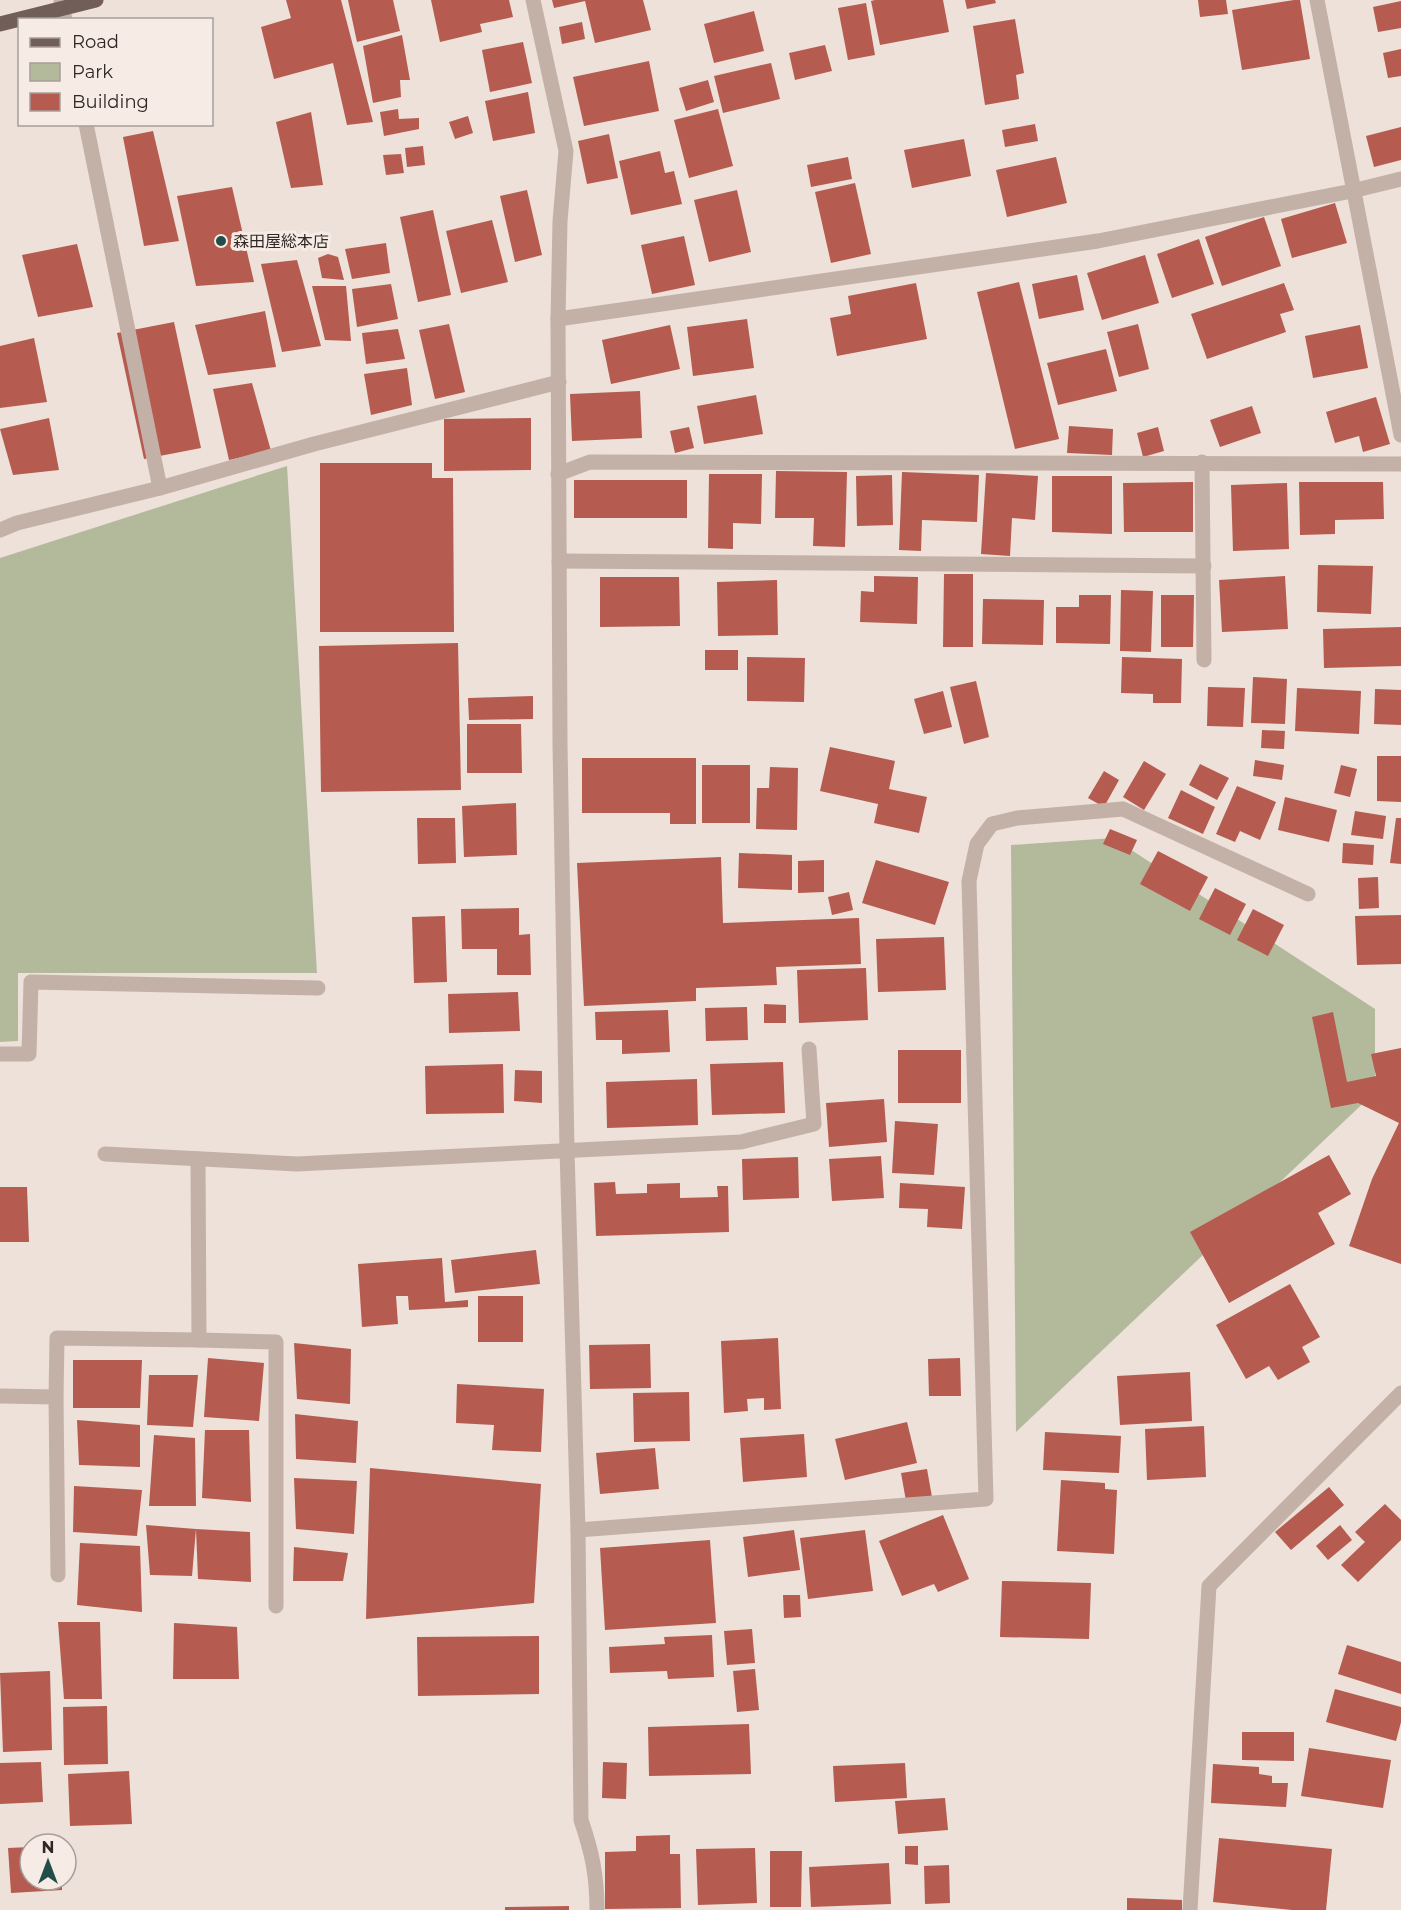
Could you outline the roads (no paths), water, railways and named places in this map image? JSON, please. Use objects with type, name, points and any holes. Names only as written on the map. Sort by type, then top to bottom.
[{"type":"main road","points":[[25,18],[96,0]]},
{"type":"main road","points":[[0,24],[18,20]]},
{"type":"street","points":[[533,0],[566,151],[560,221],[558,474],[567,1150],[578,1530],[581,1820],[592,1853],[597,1886],[597,1910]]},
{"type":"street","points":[[1317,0],[1352,191],[1401,435]]},
{"type":"street","points":[[86,126],[160,488]]},
{"type":"street","points":[[558,320],[1098,241],[1352,191],[1401,179]]},
{"type":"street","points":[[0,530],[17,523],[160,488],[314,444],[559,382]]},
{"type":"street","points":[[558,474],[590,462],[1401,464]]},
{"type":"street","points":[[1202,462],[1204,660]]},
{"type":"street","points":[[560,561],[1204,566]]},
{"type":"street","points":[[578,1530],[986,1500],[969,881],[976,844],[992,824],[1017,818],[1123,808],[1308,894]]},
{"type":"street","points":[[0,1054],[29,1054],[32,982],[318,988]]},
{"type":"street","points":[[105,1154],[297,1164],[741,1142],[814,1124],[809,1049]]},
{"type":"street","points":[[198,1159],[199,1340]]},
{"type":"street","points":[[58,1575],[57,1338],[276,1342],[276,1606]]},
{"type":"street","points":[[1190,1910],[1209,1586],[1401,1394]]},
{"type":"street","points":[[0,1396],[56,1397]]},
{"type":"place","name":"森田屋総本店","points":[[221,241]]}]
